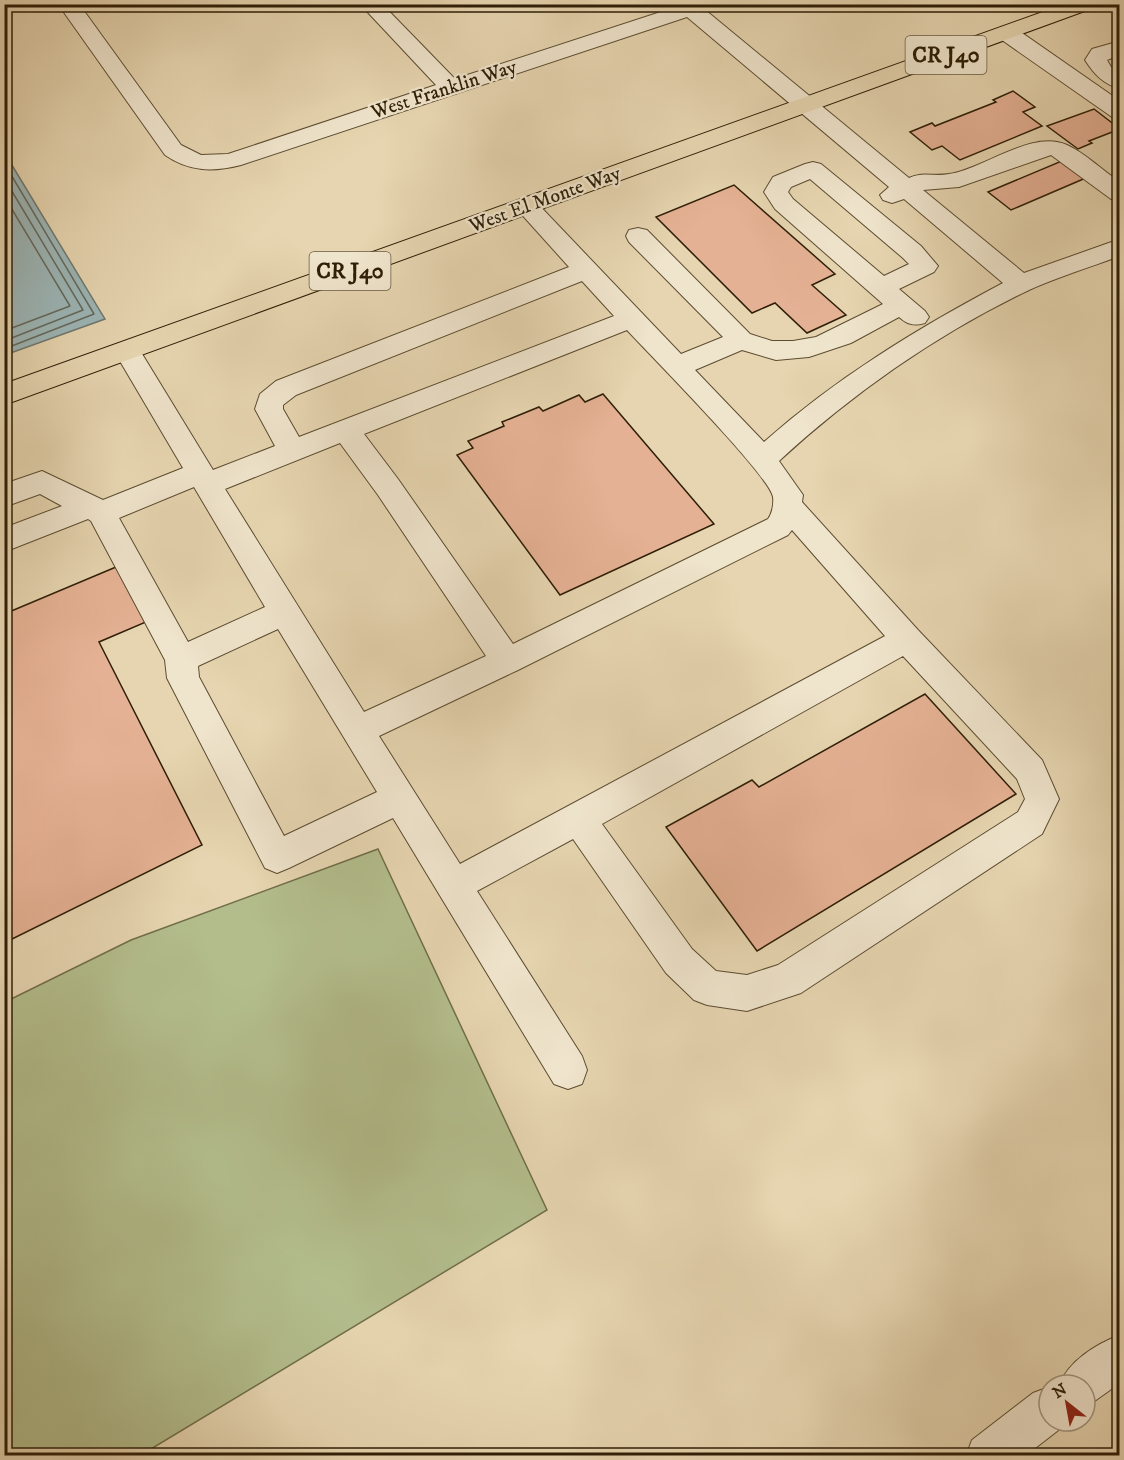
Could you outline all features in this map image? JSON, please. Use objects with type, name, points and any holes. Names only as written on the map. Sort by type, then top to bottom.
[{"type":"main road","name":"West El Monte Way","points":[[4,395],[1086,4]]},
{"type":"street","name":"West Franklin Way","points":[[68,4],[173,150],[183,158],[198,163],[215,164],[233,160],[687,7]]},
{"type":"street","points":[[370,4],[450,87]]},
{"type":"street","points":[[687,7],[1021,284]]},
{"type":"street","points":[[1007,33],[1119,112]]},
{"type":"street","points":[[1119,47],[1100,54],[1096,60],[1100,68],[1119,82]]},
{"type":"street","points":[[859,208],[924,180],[951,182],[1041,149],[1051,148],[1059,150],[1119,194]]},
{"type":"street","points":[[881,288],[925,266],[912,252],[813,169],[781,182],[776,192],[784,204],[881,288],[934,332]]},
{"type":"street","points":[[359,730],[507,661],[763,536],[778,526],[786,517],[789,507],[788,495],[763,459],[527,207]]},
{"type":"street","points":[[638,236],[741,340],[775,351],[806,348],[840,337],[901,305]]},
{"type":"street","points":[[763,459],[797,427],[884,364],[934,332],[1021,284],[1119,247]]},
{"type":"street","points":[[292,451],[269,409],[270,401],[286,388],[586,270]]},
{"type":"street","points":[[4,541],[96,510],[292,451],[632,319]]},
{"type":"street","points":[[676,367],[741,340]]},
{"type":"street","points":[[127,351],[399,798],[568,1070]]},
{"type":"street","points":[[346,431],[388,487],[507,661]]},
{"type":"street","points":[[4,496],[42,482],[96,510],[181,659],[183,678],[277,856],[399,798]]},
{"type":"street","points":[[579,819],[679,961],[707,987],[747,993],[788,980],[1030,823],[1042,799],[1030,770],[907,639],[789,507]]},
{"type":"street","points":[[181,659],[285,612]]},
{"type":"street","points":[[454,885],[907,639]]},
{"type":"street","points":[[1097,1373],[1119,1356]]},
{"type":"street","points":[[987,1455],[1037,1418]]},
{"type":"green space","points":[[378,849],[547,1210],[141,1455],[5,1455],[5,1002],[131,940]]},
{"type":"water","points":[[4,152],[105,319],[5,355],[4,355]]},
{"type":"building","points":[[1013,91],[1035,107],[1023,112],[1042,126],[960,160],[942,146],[932,150],[910,132],[932,123],[935,126],[996,102],[993,100]]},
{"type":"building","points":[[1094,109],[1120,129],[1089,141],[1092,143],[1078,149],[1047,126]]},
{"type":"building","points":[[1064,160],[1088,177],[1011,210],[988,192]]},
{"type":"building","points":[[734,185],[835,274],[812,285],[846,315],[807,333],[775,303],[752,313],[656,217]]},
{"type":"building","points":[[603,394],[714,524],[560,595],[457,455],[473,448],[468,441],[504,426],[502,422],[539,407],[543,411],[579,395],[585,402]]},
{"type":"building","points":[[116,567],[146,622],[99,642],[202,845],[4,943],[4,603],[9,612]]},
{"type":"building","points":[[925,694],[1016,794],[757,951],[666,827],[752,780],[759,787]]}]
